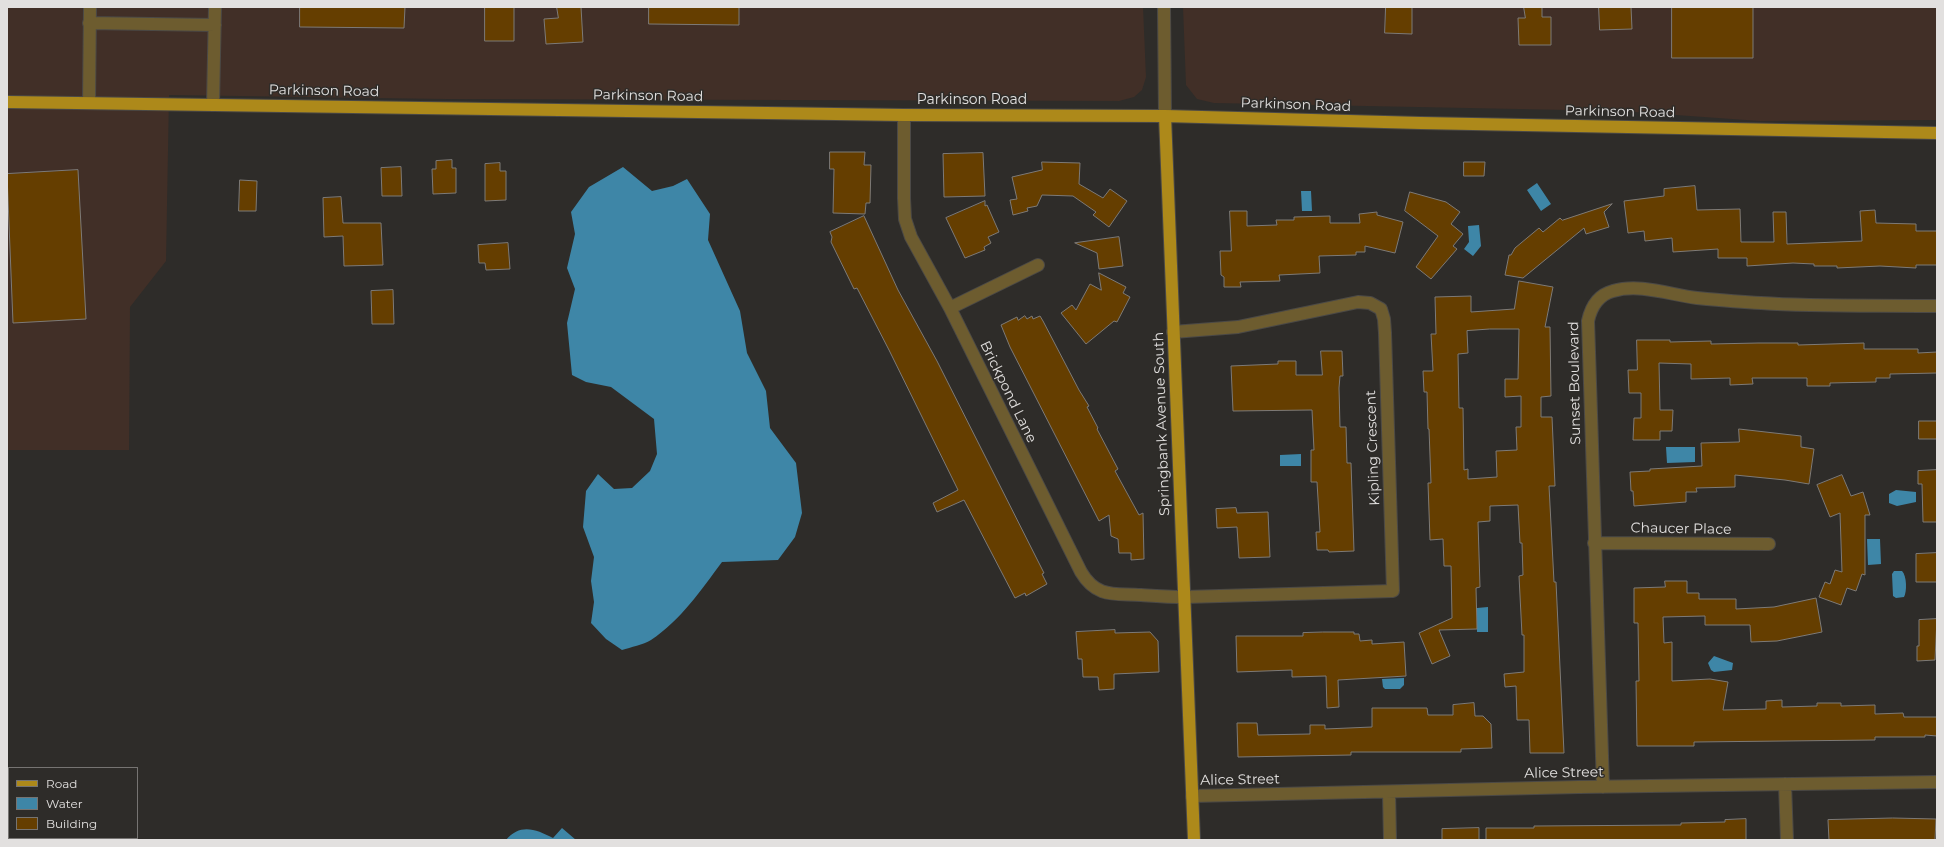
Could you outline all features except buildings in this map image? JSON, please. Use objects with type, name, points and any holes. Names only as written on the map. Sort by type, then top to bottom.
[{"type":"main road","name":"Parkinson Road","points":[[7,102],[904,115],[1165,116],[1421,123],[1937,133]]},
{"type":"main road","name":"Springbank Avenue South","points":[[1165,116],[1194,840]]},
{"type":"street","points":[[89,103],[90,7]]},
{"type":"street","points":[[213,105],[215,7]]},
{"type":"street","name":"Springbank Avenue South","points":[[1164,7],[1165,116]]},
{"type":"street","points":[[90,23],[215,25]]},
{"type":"street","name":"Brickpond Lane","points":[[904,115],[905,219],[913,241],[950,308],[1082,575],[1102,592],[1116,596],[1185,597]]},
{"type":"street","points":[[950,308],[1038,266]]},
{"type":"street","name":"Sunset Boulevard","points":[[1603,787],[1594,543],[1588,321],[1590,311],[1603,294],[1614,290],[1631,288],[1697,298],[1762,303],[1937,306]]},
{"type":"street","name":"Kipling Crescent","points":[[1173,332],[1238,328],[1358,302],[1370,303],[1380,309],[1384,319],[1385,332],[1393,590],[1185,597]]},
{"type":"street","name":"Chaucer Place","points":[[1594,543],[1769,544]]},
{"type":"street","name":"Alice Street","points":[[1192,796],[1603,787],[1937,782]]},
{"type":"street","points":[[1785,784],[1787,840]]},
{"type":"street","points":[[1389,792],[1390,840]]},
{"type":"shaded area","points":[[7,7],[1143,7],[1146,77],[1142,90],[1134,97],[1119,101],[445,99],[169,95],[166,261],[130,307],[129,450],[7,450]]},
{"type":"shaded area","points":[[1183,7],[1937,7],[1937,120],[1760,121],[1620,111],[1214,103],[1197,99],[1186,85]]},
{"type":"water","points":[[623,167],[652,191],[673,186],[687,179],[710,214],[708,240],[740,311],[747,353],[766,391],[770,428],[796,463],[802,513],[795,537],[778,560],[722,562],[690,604],[662,632],[648,642],[622,650],[606,639],[591,623],[594,602],[591,581],[594,557],[583,527],[586,491],[598,474],[614,489],[632,488],[650,471],[657,454],[654,419],[611,387],[586,382],[572,375],[567,323],[575,289],[567,268],[575,234],[571,212],[589,187]]},
{"type":"water","points":[[1537,183],[1551,204],[1541,211],[1527,190]]},
{"type":"water","points":[[1301,191],[1311,191],[1312,211],[1302,211]]},
{"type":"water","points":[[1479,225],[1481,246],[1473,256],[1464,249],[1469,242],[1468,226]]},
{"type":"water","points":[[1666,447],[1695,447],[1695,462],[1667,463]]},
{"type":"water","points":[[1301,454],[1301,466],[1280,466],[1280,455]]},
{"type":"water","points":[[1896,490],[1916,492],[1916,502],[1897,506],[1889,503],[1889,494]]},
{"type":"water","points":[[1867,539],[1880,539],[1881,564],[1868,565]]},
{"type":"water","points":[[1894,571],[1902,571],[1904,573],[1906,592],[1904,597],[1896,598],[1893,596],[1892,574]]},
{"type":"water","points":[[1488,607],[1488,632],[1477,632],[1477,608]]},
{"type":"water","points":[[1714,656],[1733,663],[1732,670],[1714,672],[1711,670],[1708,663]]},
{"type":"water","points":[[1404,678],[1404,685],[1400,689],[1385,689],[1383,687],[1382,679]]},
{"type":"water","points":[[562,828],[576,840],[506,840],[517,831],[528,829],[540,832],[553,838]]}]
